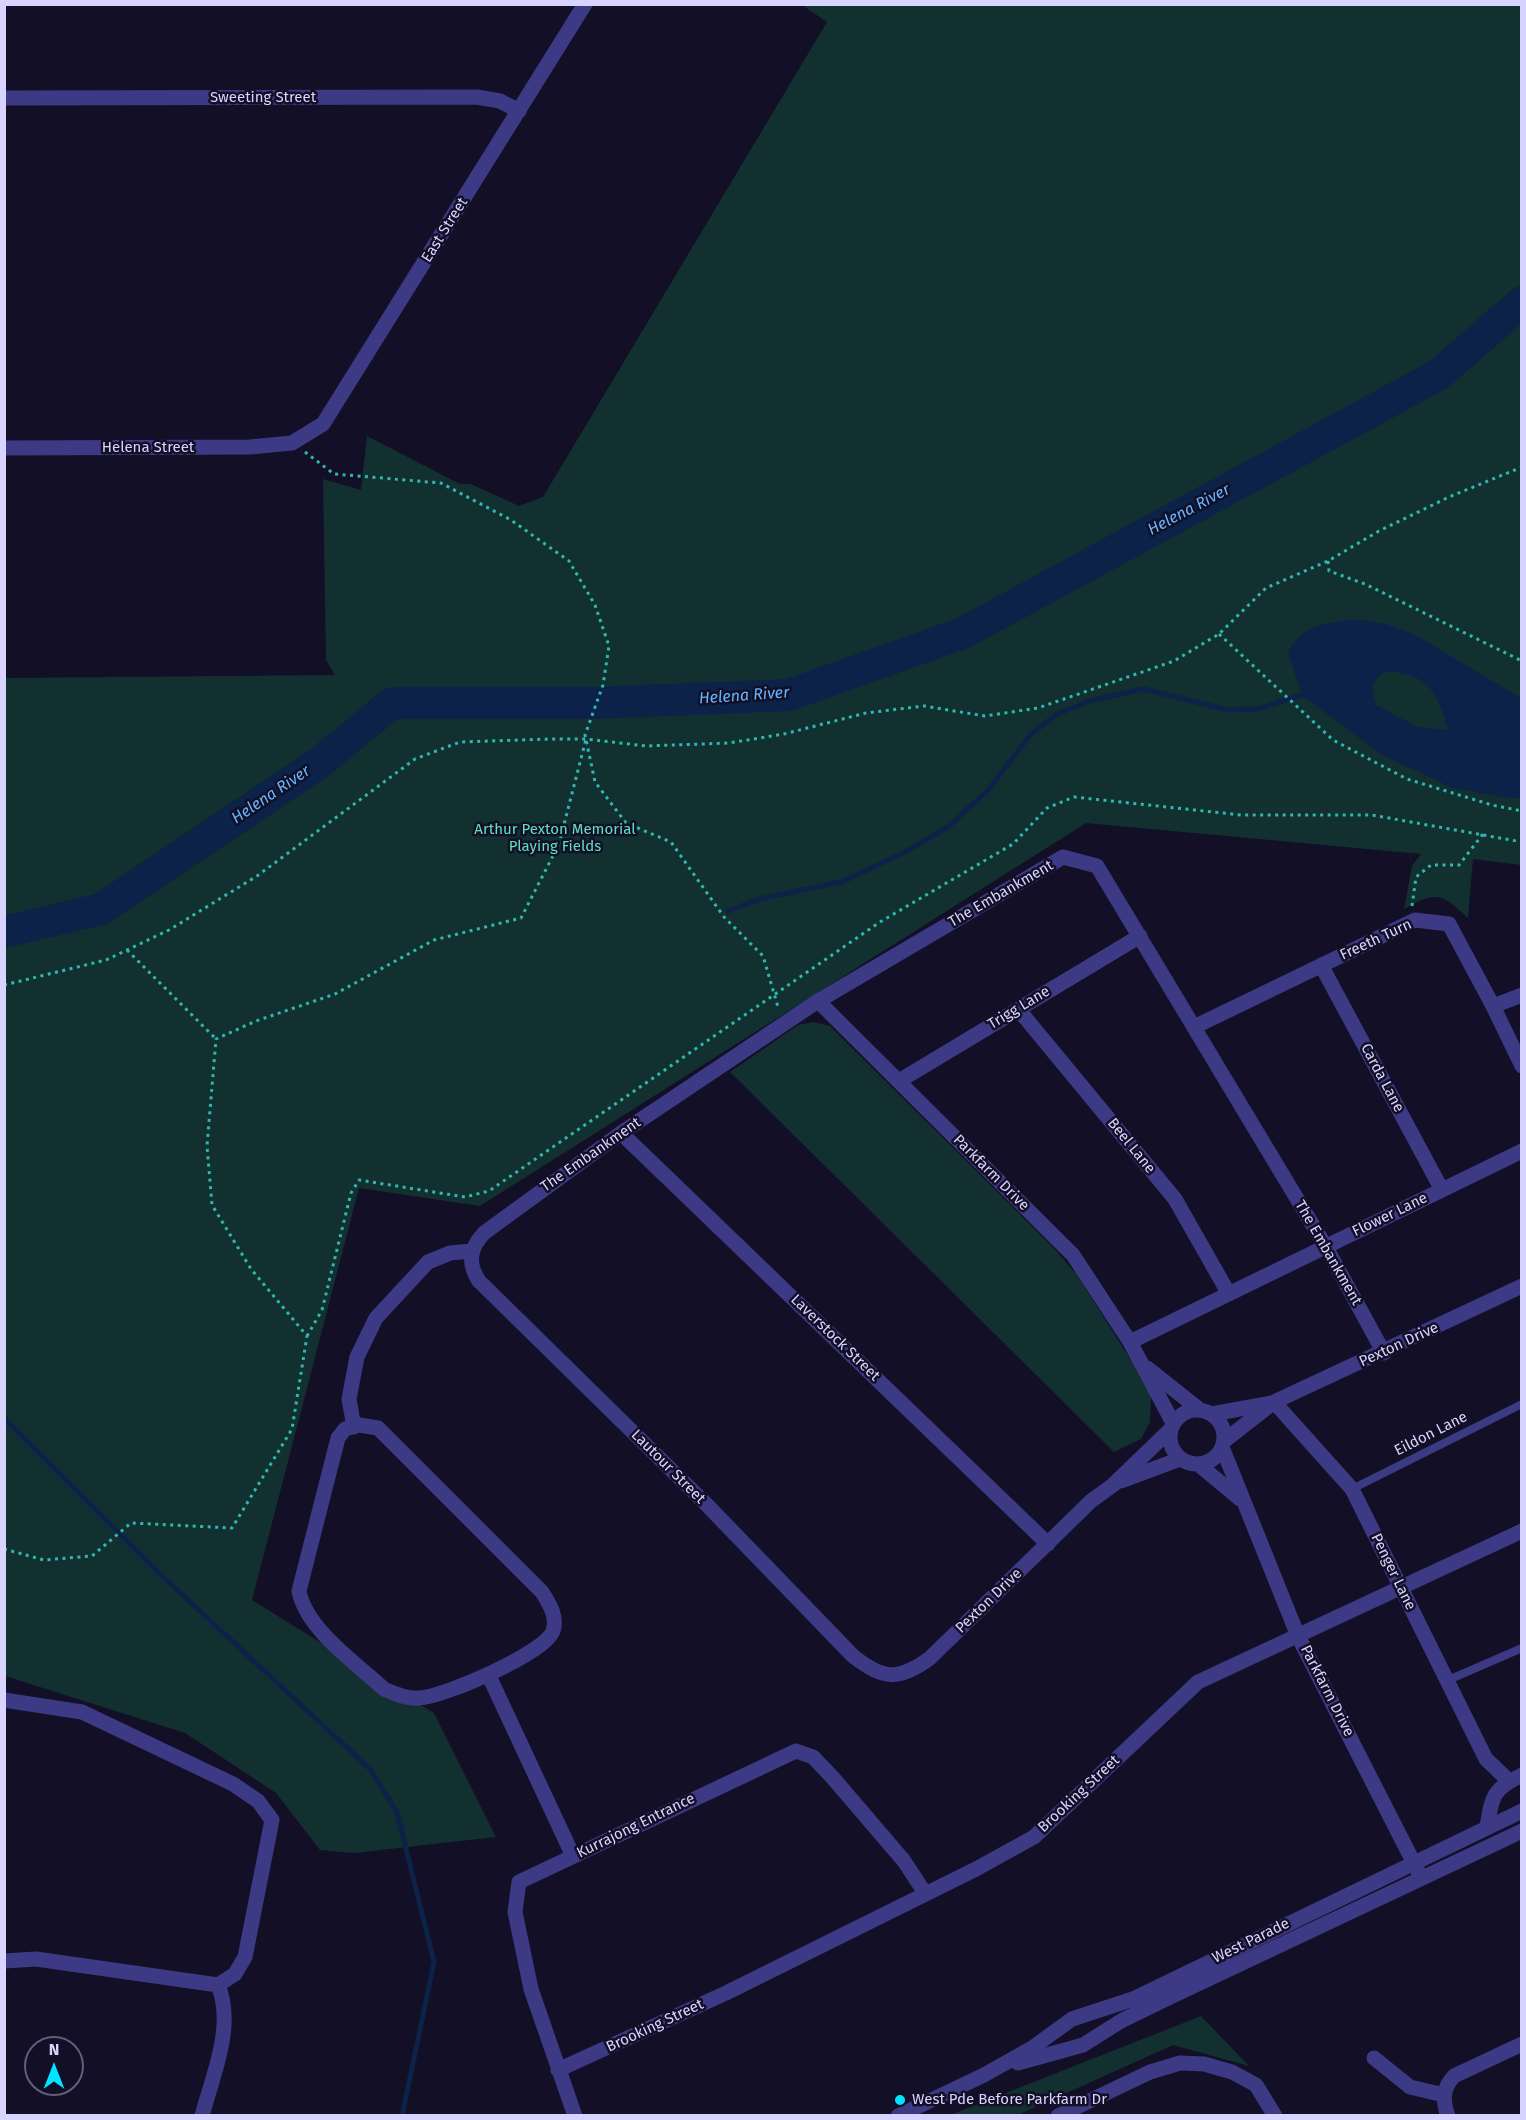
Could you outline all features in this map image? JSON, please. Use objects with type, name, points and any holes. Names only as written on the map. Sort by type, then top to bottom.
[{"type":"street","name":"East Street","points":[[292,443],[323,424],[585,4]]},
{"type":"street","name":"Sweeting Street","points":[[4,98],[477,97],[500,101],[519,111]]},
{"type":"street","name":"Helena Street","points":[[4,448],[250,447],[292,443]]},
{"type":"street","name":"The Embankment","points":[[471,1251],[484,1233],[621,1133],[818,1001],[1063,857],[1097,866],[1326,1246],[1384,1353]]},
{"type":"street","name":"Freeth Turn","points":[[1194,1027],[1415,920],[1449,924],[1493,1006],[1521,1066]]},
{"type":"street","name":"Trigg Lane","points":[[899,1081],[1140,936]]},
{"type":"street","name":"Carda Lane","points":[[1321,966],[1442,1190]]},
{"type":"street","points":[[1493,1006],[1521,995]]},
{"type":"street","name":"Parkfarm Drive","points":[[818,1001],[1073,1255],[1130,1342],[1142,1365],[1172,1426],[1172,1448],[1180,1458],[1198,1464],[1242,1501]]},
{"type":"street","name":"Beel Lane","points":[[1018,1009],[1175,1200],[1229,1294]]},
{"type":"street","name":"Laverstock Street","points":[[621,1133],[1048,1544]]},
{"type":"street","name":"Flower Lane","points":[[1130,1342],[1521,1151]]},
{"type":"street","points":[[354,1427],[350,1399],[357,1357],[376,1318],[428,1262],[450,1253],[471,1251]]},
{"type":"street","name":"Lautour Street","points":[[471,1251],[471,1263],[479,1281],[706,1504],[853,1656]]},
{"type":"street","name":"Pexton Drive","points":[[1223,1444],[1274,1402],[1384,1353],[1521,1286]]},
{"type":"street","name":"Parkfarm Drive","points":[[1142,1365],[1206,1412],[1223,1428],[1223,1444],[1242,1501],[1298,1636],[1421,1877]]},
{"type":"street","name":"Pexton Drive","points":[[1206,1412],[1274,1402]]},
{"type":"street","name":"Penger Lane","points":[[1274,1402],[1352,1489],[1486,1759],[1493,1796]]},
{"type":"street","points":[[1172,1426],[1182,1414],[1206,1412]]},
{"type":"street","name":"Pexton Drive","points":[[853,1656],[871,1670],[885,1676],[903,1674],[917,1668],[1091,1501],[1113,1485],[1172,1426]]},
{"type":"street","points":[[378,1428],[542,1593],[550,1605],[555,1620],[553,1632],[547,1641],[489,1676],[420,1698],[397,1695],[384,1689],[313,1623],[302,1605],[299,1591],[338,1438],[345,1429],[378,1428]]},
{"type":"street","points":[[1198,1464],[1215,1457],[1223,1444]]},
{"type":"street","name":"Pexton Drive","points":[[1113,1485],[1180,1458]]},
{"type":"street","name":"Brooking Street","points":[[558,2070],[726,1993],[1034,1837],[1198,1682],[1521,1531]]},
{"type":"street","points":[[489,1676],[573,1856]]},
{"type":"street","points":[[4,1700],[82,1712],[233,1784],[258,1801],[272,1820],[245,1957],[235,1974],[218,1984],[36,1959],[4,1961]]},
{"type":"street","name":"Kurrajong Entrance","points":[[575,2115],[531,1989],[515,1912],[519,1882],[796,1750],[813,1756],[833,1778],[904,1861],[925,1893]]},
{"type":"street","name":"Penger Lane","points":[[1486,1759],[1515,1778]]},
{"type":"street","points":[[1487,1827],[1493,1796],[1515,1778]]},
{"type":"street","name":"West Parade","points":[[898,2115],[984,2075],[1032,2048],[1072,2019],[1133,2000],[1413,1861],[1521,1811]]},
{"type":"street","name":"West Parade","points":[[984,2075],[1034,2057],[1083,2045],[1120,2021],[1521,1831]]},
{"type":"street","points":[[202,2115],[226,2024],[225,2002],[218,1984]]},
{"type":"street","points":[[1448,2115],[1444,2095],[1447,2084],[1462,2070],[1521,2044]]},
{"type":"street","points":[[1374,2058],[1410,2087],[1444,2095]]},
{"type":"street","points":[[1068,2113],[1150,2072],[1180,2063],[1204,2064],[1232,2072],[1256,2085],[1275,2115]]},
{"type":"lane","name":"Eildon Lane","points":[[1352,1489],[1521,1404]]},
{"type":"lane","points":[[1446,1681],[1521,1648]]},
{"type":"path","points":[[216,1039],[256,1021],[335,994],[434,940],[521,918],[559,844],[586,739],[603,685],[609,646],[595,605],[569,561],[511,520],[441,483],[334,474],[292,443]]},
{"type":"path","points":[[4,985],[106,960],[170,930],[256,876],[415,759],[460,742],[586,739],[646,746],[729,743],[784,734],[866,713],[924,706],[985,716],[1038,708],[1174,661],[1219,634],[1266,588],[1328,561],[1379,531],[1439,502],[1521,467]]},
{"type":"path","points":[[1328,561],[1329,571],[1365,584],[1521,661]]},
{"type":"path","points":[[1219,634],[1280,694],[1333,740],[1407,779],[1492,805],[1521,811]]},
{"type":"path","points":[[586,739],[595,782],[626,823],[671,842],[724,917],[763,956],[785,1023]]},
{"type":"path","points":[[1415,920],[1411,903],[1416,877],[1431,865],[1459,865],[1483,834]]},
{"type":"path","points":[[4,1549],[44,1560],[92,1556],[111,1542],[131,1522],[232,1528],[292,1429],[307,1336],[251,1269],[212,1205],[207,1146],[216,1039],[127,950]]},
{"type":"green space","name":"Arthur Pexton Memorial Playing Fields","points":[[802,5],[1521,5],[1521,865],[1473,859],[1468,918],[1445,899],[1438,897],[1424,899],[1404,909],[1412,866],[1421,854],[1086,823],[480,1206],[359,1188],[252,1600],[434,1713],[496,1837],[354,1853],[320,1850],[276,1793],[185,1733],[5,1676],[4,678],[335,675],[326,660],[323,479],[361,490],[367,436],[460,484],[471,484],[519,506],[543,497],[827,22]]},
{"type":"green space","points":[[814,1022],[830,1026],[1053,1247],[1077,1275],[1134,1365],[1151,1397],[1150,1422],[1141,1439],[1114,1452],[730,1072],[798,1025]]},
{"type":"green space","points":[[1201,2016],[1249,2066],[1173,2045],[1018,2115],[950,2115]]},
{"type":"water","points":[[1352,619],[1382,623],[1414,634],[1521,698],[1521,798],[1508,798],[1453,788],[1382,755],[1302,695],[1288,653],[1293,644],[1315,627]],"holes":[[[1387,671],[1401,673],[1422,681],[1429,688],[1440,706],[1448,730],[1417,727],[1376,705],[1373,694],[1375,681]]]},
{"type":"waterway","name":"Helena River","points":[[4,932],[101,909],[319,763],[392,703],[593,703],[789,695],[963,633],[1438,375],[1522,302]]},
{"type":"waterway","points":[[728,911],[760,899],[844,881],[905,852],[948,827],[989,789],[1031,734],[1057,714],[1093,700],[1144,689],[1228,710],[1258,709],[1302,695]]},
{"type":"waterway","points":[[4,1418],[159,1573],[370,1769],[397,1812],[434,1962],[402,2116]]},
{"type":"place","name":"West Pde Before Parkfarm Dr","points":[[900,2100]]}]
